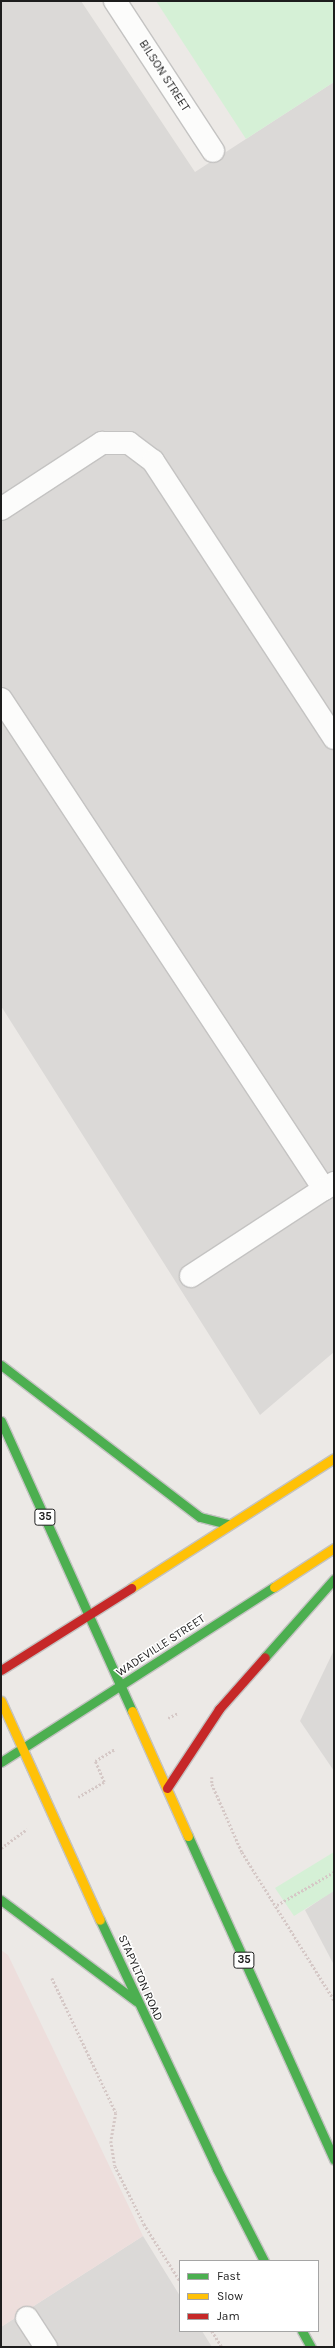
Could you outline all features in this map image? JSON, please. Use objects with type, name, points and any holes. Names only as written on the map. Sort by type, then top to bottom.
[{"type":"main road","points":[[1,1365],[200,1517],[228,1524]]},
{"type":"main road","name":"35","points":[[1,1421],[334,2160]]},
{"type":"main road","points":[[1,1670],[228,1524],[334,1458]]},
{"type":"main road","name":"WADEVILLE STREET","points":[[1,1762],[334,1548]]},
{"type":"main road","points":[[167,1788],[219,1709],[334,1579]]},
{"type":"main road","name":"STAPYLTON ROAD","points":[[1,1701],[137,2002],[217,2169],[263,2260]]},
{"type":"main road","points":[[1,1900],[137,2002]]},
{"type":"main road","points":[[303,2332],[311,2347]]},
{"type":"street","name":"BILSON STREET","points":[[116,1],[213,151]]},
{"type":"street","points":[[1,509],[102,443],[129,443],[153,462],[334,738]]},
{"type":"street","points":[[1,699],[329,1186],[191,1276]]},
{"type":"street","points":[[27,2318],[46,2347]]},
{"type":"path","points":[[212,1776],[212,1784],[242,1852],[263,1889],[277,1905],[334,2000]]},
{"type":"path","points":[[277,1905],[334,1872]]},
{"type":"path","points":[[47,1974],[52,1978],[116,2112],[111,2141],[115,2166],[144,2224],[179,2279]]},
{"type":"path","points":[[213,2332],[222,2347]]},
{"type":"shaded area","points":[[1,1],[81,1],[195,172],[334,82],[334,1352],[260,1415],[1,1006]]},
{"type":"shaded area","points":[[334,1650],[334,1771],[300,1721]]},
{"type":"shaded area","points":[[334,1890],[334,1965],[305,1910]]},
{"type":"shaded area","points":[[1,1950],[8,1955],[143,2236],[1,2327]]},
{"type":"shaded area","points":[[143,2236],[179,2294],[179,2332],[203,2332],[212,2347],[1,2347],[1,2327]]},
{"type":"green space","points":[[156,1],[334,1],[334,82],[246,139]]},
{"type":"green space","points":[[334,1852],[334,1891],[294,1916],[275,1888]]},
{"type":"traffic: fast","points":[[1,1365],[200,1517],[228,1524]]},
{"type":"traffic: fast","points":[[1,1421],[132,1711]]},
{"type":"traffic: fast","points":[[265,1657],[334,1579]]},
{"type":"traffic: fast","points":[[1,1762],[274,1587]]},
{"type":"traffic: fast","points":[[188,1836],[334,2160]]},
{"type":"traffic: fast","points":[[1,1900],[136,2001]]},
{"type":"traffic: fast","points":[[100,1920],[217,2169],[263,2260]]},
{"type":"traffic: fast","points":[[303,2332],[311,2347]]},
{"type":"traffic: slow","points":[[131,1588],[334,1458]]},
{"type":"traffic: slow","points":[[274,1587],[334,1548]]},
{"type":"traffic: slow","points":[[1,1701],[100,1920]]},
{"type":"traffic: slow","points":[[132,1711],[188,1836]]},
{"type":"traffic: jam","points":[[1,1670],[131,1588]]},
{"type":"traffic: jam","points":[[167,1788],[219,1709],[265,1657]]}]
